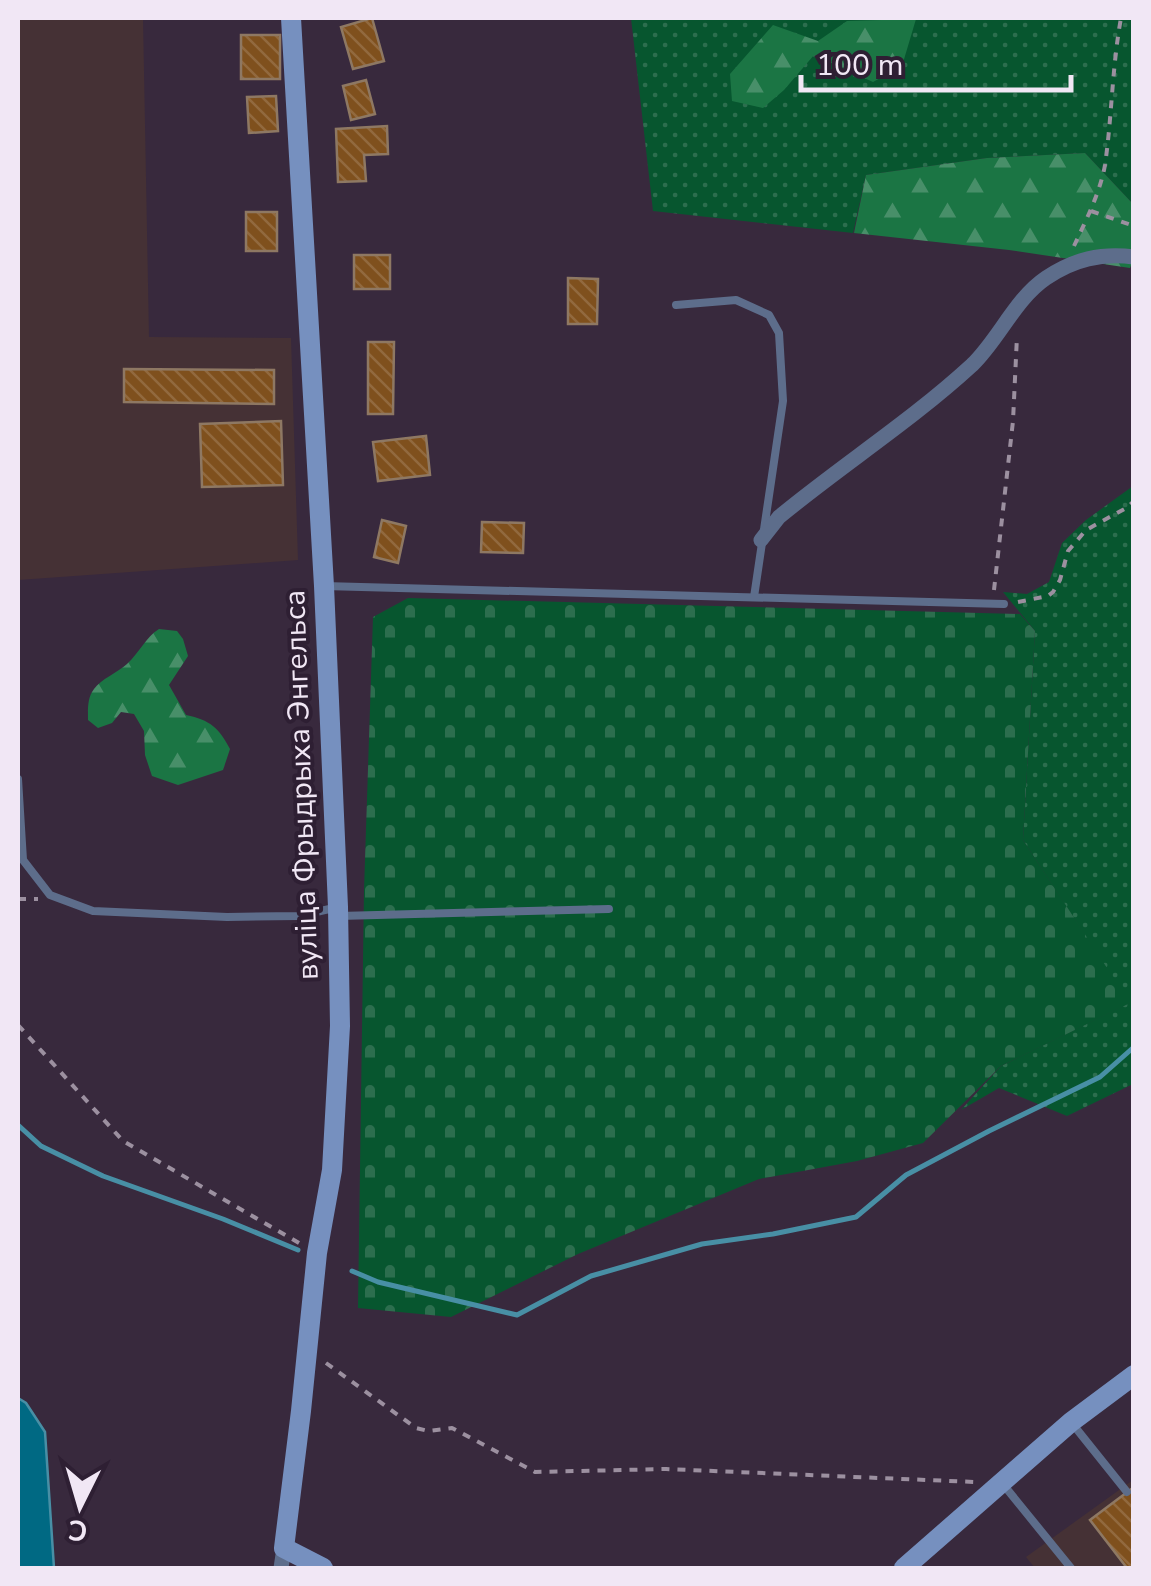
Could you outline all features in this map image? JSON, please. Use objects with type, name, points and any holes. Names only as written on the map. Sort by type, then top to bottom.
[{"type":"street","name":"вуліца Фрыдрыха Энгельса","points":[[282,1558],[318,1253],[332,1170],[340,1026],[324,586],[290,18]]},
{"type":"street","points":[[761,540],[779,517],[919,411],[974,362],[1032,290],[1062,268],[1083,259],[1107,254],[1134,257]]},
{"type":"street","points":[[904,1568],[1072,1422],[1132,1380]]},
{"type":"street","points":[[282,1558],[322,1568]]},
{"type":"lane","points":[[676,304],[736,300],[768,315],[779,334],[783,401],[754,597]]},
{"type":"lane","points":[[324,586],[1004,604]]},
{"type":"lane","points":[[18,779],[24,860],[50,895],[93,910],[227,917],[609,909]]},
{"type":"lane","points":[[1072,1422],[1127,1492]]},
{"type":"lane","points":[[1002,1483],[1071,1568]]},
{"type":"path","points":[[1062,268],[1090,211],[1104,168],[1121,18]]},
{"type":"path","points":[[1090,211],[1134,226]]},
{"type":"path","points":[[992,604],[1013,420],[1019,306]]},
{"type":"path","points":[[1004,604],[1054,592],[1068,551],[1086,530],[1134,501]]},
{"type":"path","points":[[18,900],[50,895]]},
{"type":"path","points":[[18,1025],[123,1141],[318,1253]]},
{"type":"path","points":[[306,1349],[416,1428],[452,1428],[535,1472],[666,1469],[1002,1483]]},
{"type":"shaded area","points":[[18,18],[143,18],[149,337],[291,338],[298,560],[18,580]]},
{"type":"shaded area","points":[[1133,1480],[1133,1568],[1035,1568],[1026,1557]]},
{"type":"green space","points":[[631,18],[1133,18],[1133,204],[1085,153],[987,158],[866,175],[853,233],[653,211]]},
{"type":"green space","points":[[916,19],[902,66],[873,82],[814,55],[763,108],[732,101],[730,74],[773,25],[818,41],[847,21]]},
{"type":"green space","points":[[1085,153],[1133,204],[1130,268],[854,233],[866,175],[987,158]]},
{"type":"green space","points":[[1133,486],[1133,1084],[1067,1116],[999,1088],[961,1110],[1001,1066],[1129,1003],[1023,840],[1035,631],[1003,592],[1027,594],[1049,582],[1062,543]]},
{"type":"green space","points":[[408,598],[1020,614],[1035,631],[1023,840],[1130,1003],[1001,1066],[923,1143],[857,1161],[759,1179],[578,1254],[451,1317],[358,1308],[364,890],[373,617]]},
{"type":"green space","points":[[159,629],[177,631],[183,639],[188,656],[169,685],[186,715],[213,726],[230,749],[223,770],[178,785],[152,776],[145,755],[144,731],[134,714],[121,712],[112,723],[98,728],[88,720],[94,689],[127,664]]},
{"type":"water","points":[[18,1398],[26,1403],[45,1432],[54,1568],[18,1568]]},
{"type":"building","points":[[372,18],[384,61],[353,69],[341,27]]},
{"type":"building","points":[[241,35],[280,35],[280,79],[241,79]]},
{"type":"building","points":[[366,80],[375,114],[351,120],[343,86]]},
{"type":"building","points":[[276,96],[278,131],[249,133],[247,97]]},
{"type":"building","points":[[387,126],[388,154],[364,155],[366,181],[338,182],[336,129]]},
{"type":"building","points":[[246,212],[277,212],[277,251],[246,251]]},
{"type":"building","points":[[354,255],[390,255],[390,289],[354,289]]},
{"type":"building","points":[[568,278],[598,279],[597,324],[568,324]]},
{"type":"building","points":[[368,342],[394,342],[393,414],[368,414]]},
{"type":"building","points":[[124,369],[274,370],[274,404],[124,402]]},
{"type":"building","points":[[281,421],[283,485],[202,487],[200,424]]},
{"type":"building","points":[[426,436],[430,475],[378,481],[373,442]]},
{"type":"building","points":[[382,520],[406,526],[398,563],[374,557]]},
{"type":"building","points":[[482,522],[524,523],[523,553],[481,552]]},
{"type":"building","points":[[1134,1487],[1134,1568],[1127,1568],[1090,1520]]},
{"type":"waterway","points":[[352,1271],[378,1282],[517,1315],[591,1276],[702,1244],[856,1217],[906,1175],[1100,1077],[1134,1047]]},
{"type":"waterway","points":[[18,1125],[41,1146],[103,1176],[298,1250]]}]
